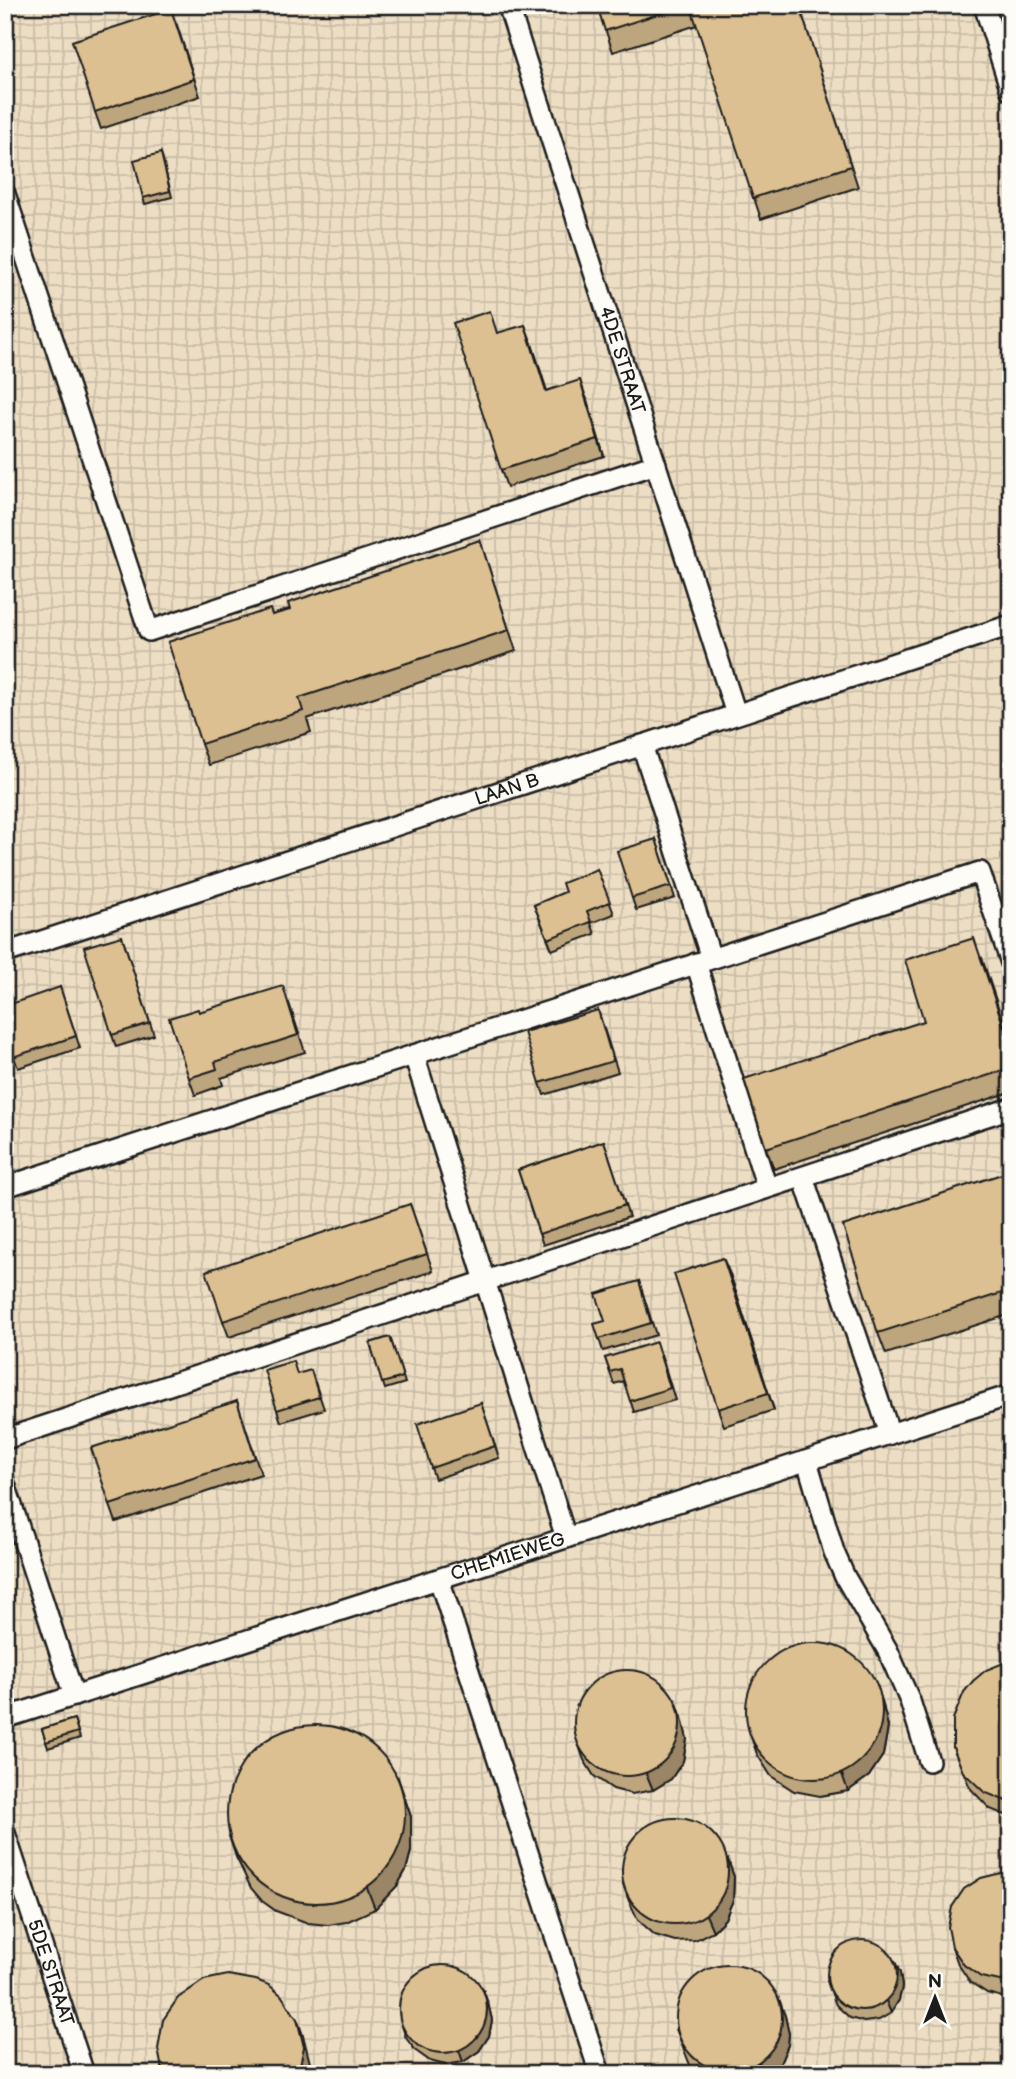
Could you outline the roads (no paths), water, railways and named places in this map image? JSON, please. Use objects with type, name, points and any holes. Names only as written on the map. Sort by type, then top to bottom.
[{"type":"lane","name":"4DE STRAAT","points":[[508,5],[736,714]]},
{"type":"lane","points":[[984,5],[1011,91]]},
{"type":"lane","points":[[5,194],[10,223],[149,631],[656,464]]},
{"type":"lane","name":"LAAN B","points":[[5,953],[1011,625]]},
{"type":"lane","points":[[642,745],[767,1188]]},
{"type":"lane","points":[[5,1187],[980,872],[1011,963]]},
{"type":"lane","points":[[415,1055],[566,1538]]},
{"type":"lane","points":[[5,1439],[1011,1108]]},
{"type":"lane","points":[[803,1177],[890,1434]]},
{"type":"lane","name":"CHEMIEWEG","points":[[5,1718],[1011,1395]]},
{"type":"lane","points":[[807,1461],[834,1552],[845,1577],[888,1651],[909,1701],[929,1761]]},
{"type":"lane","points":[[5,1484],[74,1696]]},
{"type":"lane","points":[[439,1579],[600,2074]]},
{"type":"lane","name":"5DE STRAAT","points":[[5,1833],[84,2074]]}]
